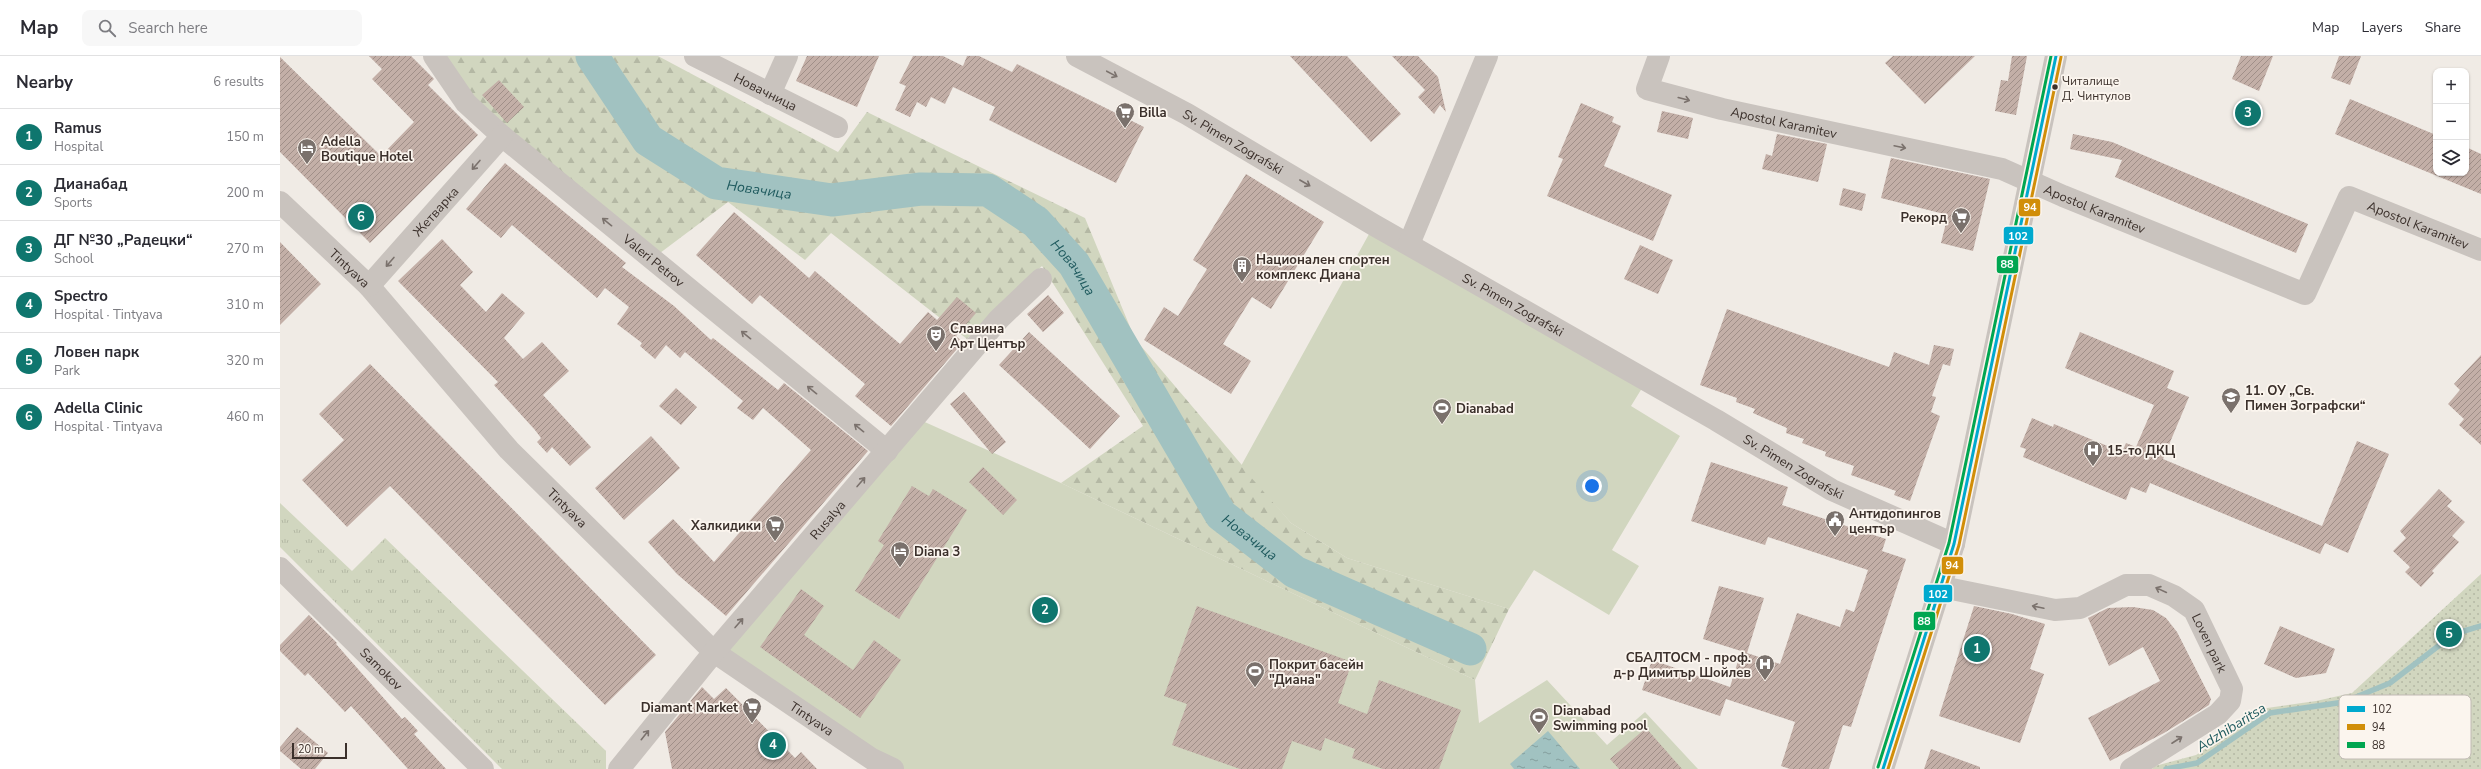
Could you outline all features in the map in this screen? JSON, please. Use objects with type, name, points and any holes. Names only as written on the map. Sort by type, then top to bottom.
[{"type":"street","name":"Valeri Petrov","points":[[434,56],[466,103],[502,136],[887,451]]},
{"type":"street","name":"Новачница","points":[[695,56],[837,127]]},
{"type":"street","points":[[770,94],[788,56]]},
{"type":"street","name":"Sv. Pimen Zografski","points":[[1077,56],[1187,114],[1409,244],[1716,420],[1832,490],[1954,544]]},
{"type":"street","points":[[1409,244],[1487,56]]},
{"type":"street","name":"Apostol Karamitev","points":[[1659,56],[1647,89],[1722,109],[2002,169],[2305,294],[2349,197],[2481,250]]},
{"type":"street","points":[[1883,769],[1942,587],[1954,544],[2056,56]]},
{"type":"street","name":"Жетварка","points":[[369,286],[502,136]]},
{"type":"street","name":"Tintyava","points":[[280,202],[369,286],[510,450],[714,652],[872,758],[893,769]]},
{"type":"street","name":"Rusalya","points":[[620,767],[714,652],[999,319],[1041,278]]},
{"type":"street","name":"Samokov","points":[[280,568],[482,769]]},
{"type":"street","name":"Loven park","points":[[1942,587],[2055,610],[2080,608],[2126,584],[2149,585],[2174,596],[2194,610],[2232,690],[2230,701],[2218,714],[2131,769]]},
{"type":"green space","points":[[434,56],[658,56],[838,152],[867,112],[1085,218],[1135,339],[1291,523],[1347,558],[1509,609],[1475,680],[1061,483],[1143,426],[1042,266],[967,339],[831,233],[805,260],[728,202],[652,259],[502,136]]},
{"type":"green space","name":"Dianabad","points":[[1374,225],[1647,380],[1631,406],[1680,436],[1612,550],[1639,566],[1609,615],[1534,570],[1509,609],[1347,558],[1291,523],[1241,466]]},
{"type":"green space","points":[[918,419],[1061,483],[1475,680],[1479,723],[1547,680],[1607,745],[1645,712],[1698,769],[893,769],[727,653]]},
{"type":"green space","points":[[280,503],[352,571],[385,538],[606,751],[606,769],[502,769],[280,547]]},
{"type":"green space","points":[[2481,574],[2481,769],[2152,769],[2155,766],[2196,755],[2267,708],[2316,701],[2339,696],[2339,759],[2471,759],[2471,695],[2343,695],[2352,693]]},
{"type":"water","points":[[1548,731],[1580,769],[1514,769],[1510,764]]},
{"type":"building","points":[[369,56],[411,56],[434,79],[428,85],[478,135],[370,243],[280,152],[280,57],[381,156],[414,122],[372,79],[382,69]]},
{"type":"building","points":[[807,56],[879,56],[857,107],[796,81]]},
{"type":"building","points":[[913,56],[943,56],[963,66],[967,56],[979,56],[1012,72],[1017,64],[1144,127],[1116,183],[989,120],[995,107],[953,87],[945,104],[931,97],[926,107],[917,102],[910,117],[895,110],[906,86],[899,83]]},
{"type":"building","points":[[1290,56],[1347,56],[1401,114],[1371,142]]},
{"type":"building","points":[[1392,56],[1418,56],[1438,77],[1446,112],[1440,105],[1434,114],[1418,97],[1425,90]]},
{"type":"building","points":[[1893,56],[1975,56],[1925,104],[1885,63]]},
{"type":"building","points":[[2012,56],[2027,56],[2016,115],[1995,111],[2001,80],[2008,81]]},
{"type":"building","points":[[2241,56],[2273,56],[2259,91],[2232,79]]},
{"type":"building","points":[[2339,56],[2361,56],[2350,85],[2331,78]]},
{"type":"building","points":[[499,80],[524,107],[507,123],[482,95]]},
{"type":"building","points":[[2350,99],[2433,134],[2433,174],[2335,134]]},
{"type":"building","points":[[1581,103],[1614,117],[1612,122],[1621,126],[1604,166],[1672,195],[1653,241],[1547,196],[1563,159],[1558,157]]},
{"type":"building","points":[[1662,111],[1693,118],[1688,139],[1657,132]]},
{"type":"building","points":[[1777,134],[1827,144],[1818,182],[1762,169],[1766,154],[1772,156]]},
{"type":"building","points":[[2073,134],[2112,142],[2308,224],[2296,253],[2115,177],[2122,160],[2070,149]]},
{"type":"building","points":[[2469,148],[2481,154],[2481,194],[2437,176],[2469,176]]},
{"type":"building","points":[[1891,158],[1990,179],[1973,251],[1941,243],[1948,215],[1881,198]]},
{"type":"building","points":[[505,163],[626,263],[622,267],[674,306],[711,340],[713,338],[778,390],[784,383],[868,451],[726,616],[677,574],[648,542],[673,519],[714,562],[811,450],[763,408],[753,420],[737,408],[743,401],[685,352],[680,358],[666,345],[655,359],[640,346],[642,343],[617,324],[629,307],[605,288],[597,298],[512,225],[501,238],[466,209]]},
{"type":"building","name":"Национален спортен комплекс Диана","points":[[1246,174],[1324,222],[1271,309],[1252,297],[1223,344],[1251,361],[1231,394],[1144,340],[1164,307],[1178,316],[1207,269],[1193,260]]},
{"type":"building","points":[[1843,188],[1866,194],[1862,211],[1839,205]]},
{"type":"building","points":[[734,212],[809,278],[815,271],[900,344],[928,312],[937,320],[957,297],[976,313],[956,336],[963,342],[891,426],[855,396],[865,384],[760,295],[752,304],[696,255]]},
{"type":"building","points":[[442,239],[473,272],[460,285],[486,312],[502,293],[525,313],[504,338],[523,359],[542,342],[569,371],[543,395],[591,447],[570,466],[552,447],[547,453],[537,442],[541,438],[535,430],[494,385],[498,382],[398,281]]},
{"type":"building","points":[[280,242],[321,284],[280,325]]},
{"type":"building","points":[[1640,245],[1673,260],[1658,294],[1624,279]]},
{"type":"building","points":[[1048,295],[1064,313],[1043,332],[1027,314]]},
{"type":"building","points":[[1727,309],[1889,367],[1894,352],[1929,365],[1934,345],[1954,349],[1950,366],[1943,364],[1932,396],[1936,397],[1931,412],[1940,416],[1910,501],[1894,495],[1896,491],[1851,475],[1854,466],[1825,456],[1826,452],[1802,443],[1804,439],[1786,433],[1787,428],[1753,413],[1755,409],[1736,402],[1737,398],[1700,385]]},
{"type":"building","points":[[1029,332],[1120,416],[1090,449],[999,365]]},
{"type":"building","points":[[2080,332],[2174,371],[2167,388],[2189,397],[2163,459],[2322,526],[2357,441],[2389,454],[2348,553],[2325,543],[2320,554],[2150,483],[2146,493],[2131,487],[2126,500],[2023,457],[2026,449],[2020,447],[2032,418],[2053,427],[2054,424],[2122,452],[2126,443],[2136,447],[2154,405],[2065,368]]},
{"type":"building","points":[[2481,355],[2481,445],[2459,425],[2464,419],[2448,404],[2460,390],[2454,384]]},
{"type":"building","points":[[370,364],[656,655],[605,705],[390,486],[347,527],[302,480],[344,440],[319,414]]},
{"type":"building","points":[[676,388],[697,407],[681,425],[659,406]]},
{"type":"building","points":[[964,392],[1006,442],[992,454],[950,404]]},
{"type":"building","points":[[651,436],[680,468],[624,520],[595,488]]},
{"type":"building","points":[[1711,462],[1788,487],[1782,505],[1886,539],[1882,551],[1906,559],[1851,727],[1843,725],[1829,769],[1790,769],[1781,766],[1795,722],[1726,699],[1720,716],[1642,690],[1652,660],[1730,687],[1727,697],[1741,651],[1703,639],[1719,586],[1764,598],[1747,653],[1780,664],[1797,613],[1840,627],[1846,609],[1854,612],[1868,570],[1768,537],[1765,545],[1691,521]]},
{"type":"building","points":[[983,467],[1017,500],[1003,515],[969,482]]},
{"type":"building","name":"Diana 3","points":[[912,486],[929,496],[933,489],[967,510],[899,619],[855,591],[884,545],[878,541]]},
{"type":"building","points":[[2439,489],[2452,501],[2447,506],[2465,522],[2452,536],[2459,542],[2432,571],[2434,573],[2421,587],[2405,572],[2410,567],[2393,551],[2406,538],[2400,531]]},
{"type":"building","points":[[801,589],[824,606],[804,635],[853,670],[874,640],[901,660],[860,718],[760,647]]},
{"type":"building","name":"Покрит басейн \"Диана\"","points":[[1197,606],[1352,662],[1338,703],[1367,714],[1379,680],[1461,710],[1439,769],[1383,769],[1352,758],[1355,749],[1325,738],[1321,751],[1292,741],[1282,769],[1240,769],[1172,745],[1187,704],[1164,696]]},
{"type":"building","points":[[1974,606],[2012,614],[2045,624],[2030,669],[2044,674],[2020,743],[1939,716]]},
{"type":"building","points":[[2133,607],[2153,610],[2166,618],[2177,632],[2211,699],[2209,705],[2164,733],[2110,761],[2088,718],[2160,681],[2143,647],[2109,666],[2088,618],[2108,608]]},
{"type":"building","points":[[309,615],[337,643],[336,644],[402,719],[405,717],[418,731],[414,734],[446,769],[408,769],[351,706],[345,712],[308,673],[305,676],[280,651],[280,645]]},
{"type":"building","points":[[2280,626],[2335,649],[2326,673],[2296,678],[2264,664]]},
{"type":"building","points":[[702,687],[714,699],[726,688],[795,758],[801,752],[817,769],[672,769],[665,732]]},
{"type":"building","points":[[297,727],[328,753],[315,769],[301,769],[280,751],[280,747]]},
{"type":"building","points":[[1646,728],[1682,769],[1619,769],[1610,759]]},
{"type":"building","points":[[1931,749],[1980,767],[1980,769],[1924,769]]},
{"type":"waterway","name":"Новачица","points":[[592,56],[648,140],[716,183],[832,200],[921,189],[988,190],[1036,222],[1074,264],[1221,515],[1295,572],[1470,649]]},
{"type":"waterway","name":"Adzhibaritsa","points":[[2361,695],[2390,683],[2454,634],[2481,626]]},
{"type":"waterway","name":"Adzhibaritsa","points":[[2166,769],[2197,763],[2270,713],[2339,703]]},
{"type":"transit line","name":"88","points":[[1878,767],[1949,543],[2051,56]]},
{"type":"transit line","name":"102","points":[[1883,769],[1954,544],[2056,56]]},
{"type":"transit line","name":"94","points":[[1888,769],[1959,545],[2061,57]]},
{"type":"place","name":"Читалище Д. Чинтулов","points":[[2055,87]]},
{"type":"place","name":"ДГ №30 „Радецки“","points":[[2248,113]]},
{"type":"place","name":"Billa","points":[[1125,129]]},
{"type":"place","name":"Adella Boutique Hotel","points":[[307,165]]},
{"type":"place","name":"Adella Clinic","points":[[361,217]]},
{"type":"place","name":"Рекорд","points":[[1961,234]]},
{"type":"place","name":"Национален спортен комплекс Диана","points":[[1242,283]]},
{"type":"place","name":"Славина Арт Център","points":[[936,352]]},
{"type":"place","name":"11. ОУ „Св. Пимен Зографски“","points":[[2231,414]]},
{"type":"place","name":"Dianabad","points":[[1442,425]]},
{"type":"place","name":"15-то ДКЦ","points":[[2093,467]]},
{"type":"place","name":"Антидопингов център","points":[[1835,537]]},
{"type":"place","name":"Халкидики","points":[[775,542]]},
{"type":"place","name":"Diana 3","points":[[900,568]]},
{"type":"place","name":"Дианабад","points":[[1045,610]]},
{"type":"place","name":"Ловен парк","points":[[2449,634]]},
{"type":"place","name":"Ramus","points":[[1977,649]]},
{"type":"place","name":"СБАЛТОСМ - проф. д-р Димитър Шойлев","points":[[1765,681]]},
{"type":"place","name":"Покрит басейн \"Диана\"","points":[[1255,688]]},
{"type":"place","name":"Diamant Market","points":[[752,724]]},
{"type":"place","name":"Dianabad Swimming pool","points":[[1539,734]]},
{"type":"place","name":"Spectro","points":[[773,745]]}]
